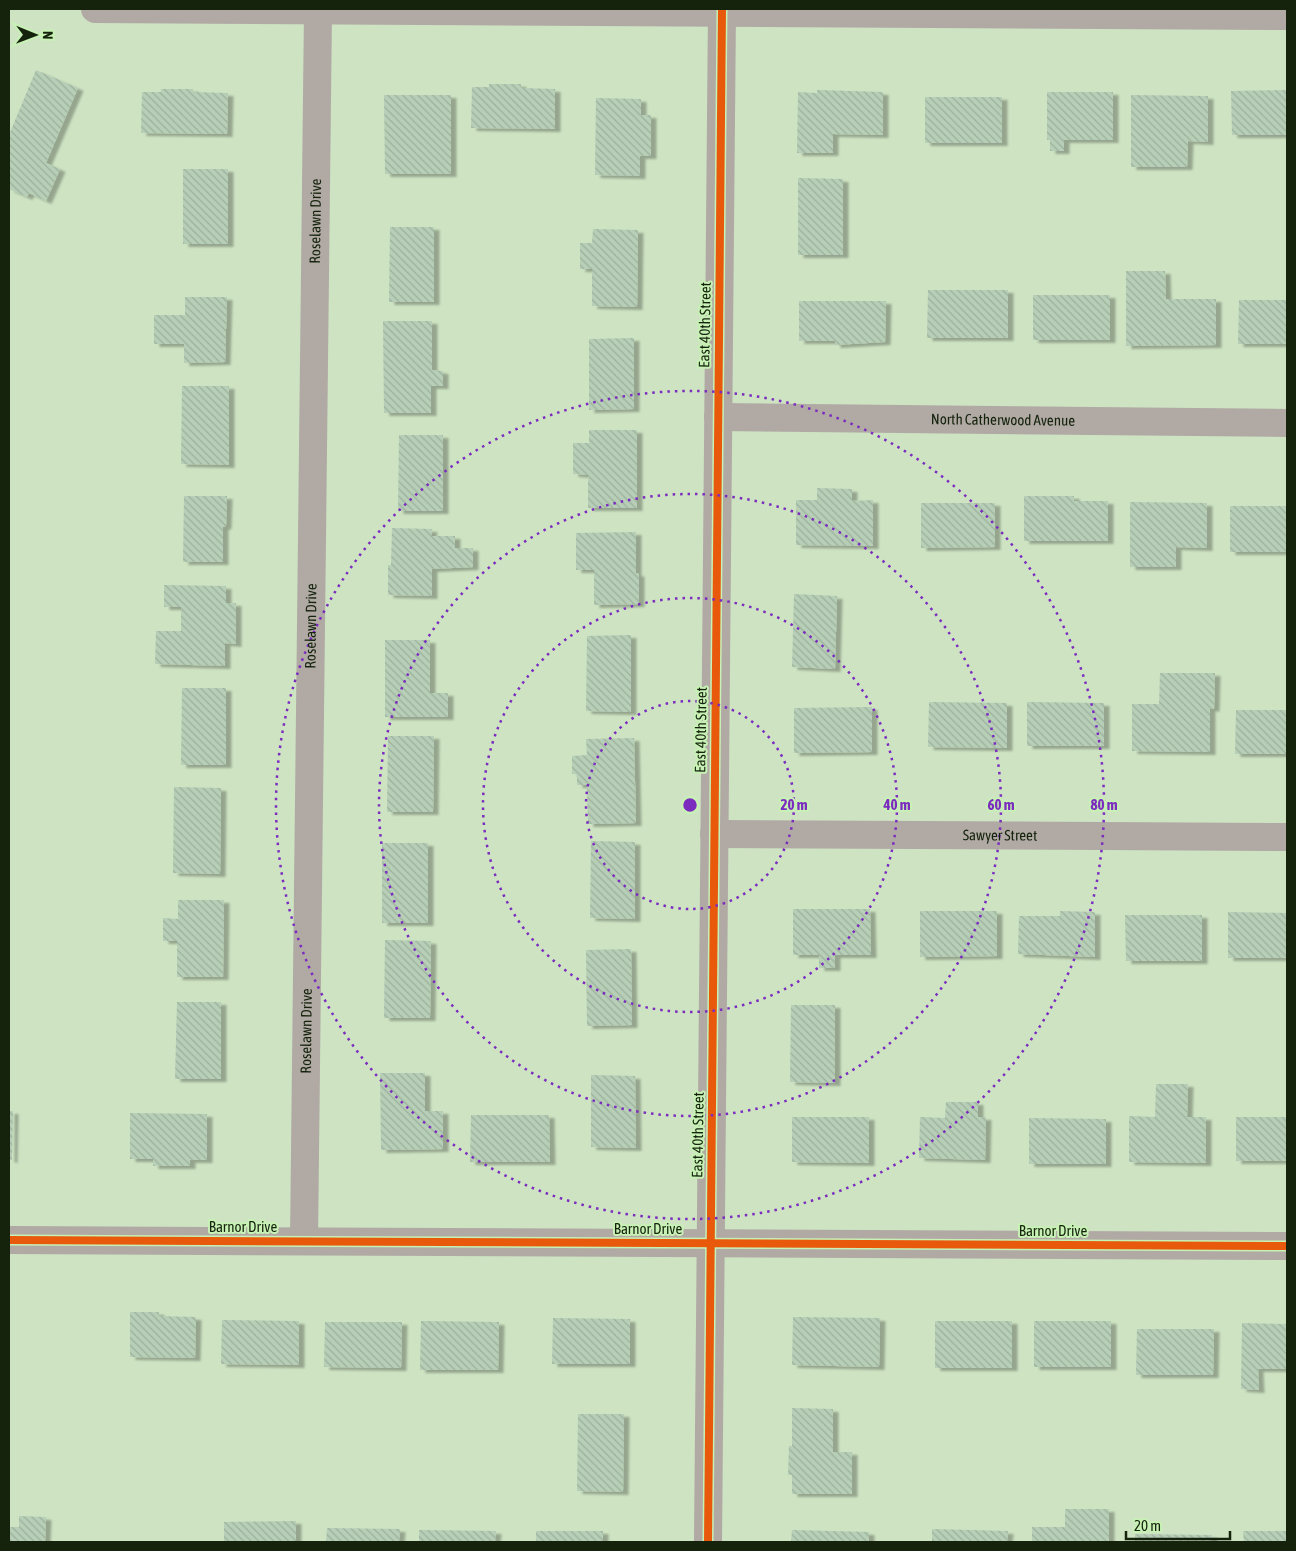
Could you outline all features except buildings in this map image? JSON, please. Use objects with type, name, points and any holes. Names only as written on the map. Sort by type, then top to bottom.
[{"type":"street","points":[[95,9],[722,10],[1287,16]]},
{"type":"street","name":"Roselawn Drive","points":[[304,1241],[318,10]]},
{"type":"street","name":"East 40th Street","points":[[708,1542],[722,10]]},
{"type":"street","name":"North Catherwood Avenue","points":[[718,417],[1287,423]]},
{"type":"street","name":"Sawyer Street","points":[[714,834],[1287,837]]},
{"type":"street","name":"Barnor Drive","points":[[9,1240],[1287,1246]]},
{"type":"cycle path","points":[[708,1542],[722,9]]},
{"type":"cycle path","points":[[9,1240],[1287,1246]]}]
